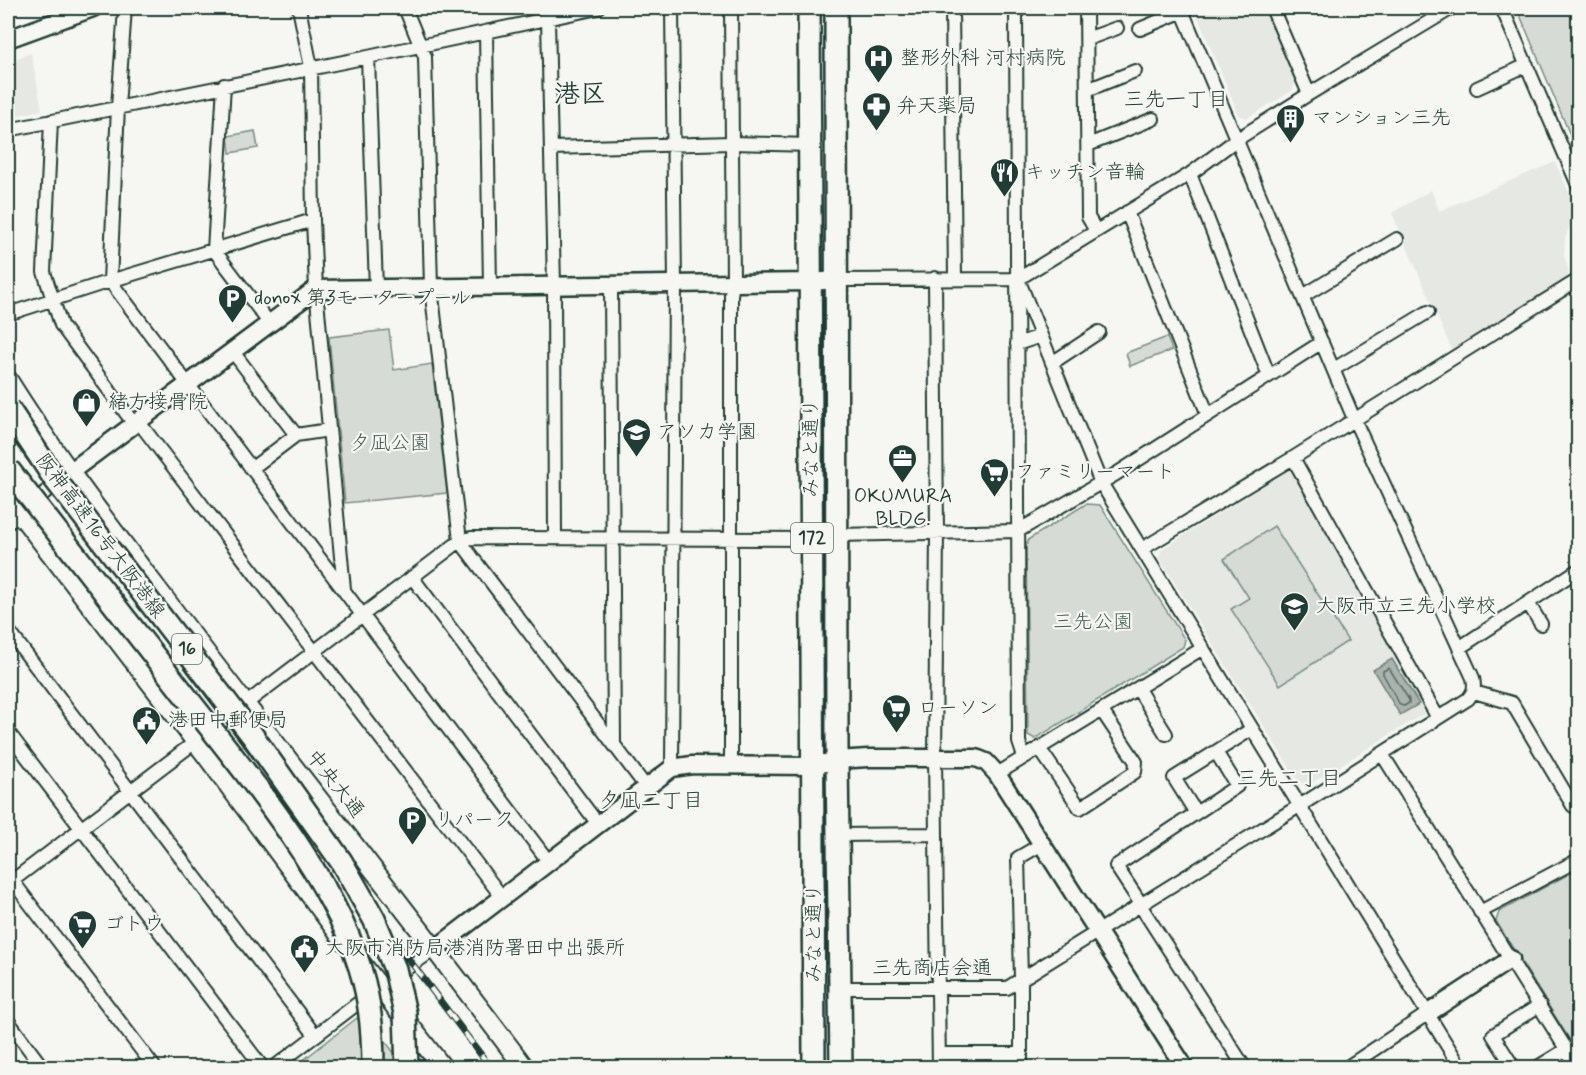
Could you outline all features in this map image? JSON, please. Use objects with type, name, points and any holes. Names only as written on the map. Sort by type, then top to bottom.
[{"type":"highway","name":"みなと通り","points":[[809,8],[814,1068]]},
{"type":"highway","name":"みなと通り","points":[[836,8],[837,760],[841,1068]]},
{"type":"highway","name":"阪神高速16号大阪港線","points":[[8,408],[54,478],[252,735],[323,832],[346,869],[374,919],[395,969],[405,1013],[407,1068]]},
{"type":"highway","name":"阪神高速16号大阪港線","points":[[8,469],[258,790],[315,874],[345,930],[364,981],[372,1029],[373,1068]]},
{"type":"main road","name":"中央大通","points":[[8,380],[70,472],[244,704],[525,1068]]},
{"type":"main road","points":[[8,498],[14,518],[195,742],[379,987],[443,1068]]},
{"type":"street","points":[[8,39],[93,8]]},
{"type":"street","points":[[125,8],[110,281],[549,862]]},
{"type":"street","points":[[299,8],[311,67],[316,289],[344,591]]},
{"type":"street","points":[[405,8],[425,57],[430,287],[460,541],[646,787]]},
{"type":"street","points":[[8,130],[598,8]]},
{"type":"street","points":[[672,8],[675,284],[672,768]]},
{"type":"street","points":[[731,8],[733,282],[731,295],[731,765]]},
{"type":"street","points":[[952,8],[955,278]]},
{"type":"street","points":[[1016,8],[1019,742],[1024,757]]},
{"type":"street","points":[[1086,8],[1088,217],[1096,231]]},
{"type":"street","points":[[1272,8],[1309,94]]},
{"type":"street","points":[[14,518],[70,472],[316,289],[611,286],[935,278],[1018,279],[1190,174],[1236,140],[1309,94],[1452,8]]},
{"type":"street","points":[[1502,8],[1578,185]]},
{"type":"street","points":[[1140,29],[1182,9],[1354,419],[1473,678],[1474,692],[1512,704],[1573,806]]},
{"type":"street","points":[[548,19],[554,286],[555,538]]},
{"type":"street","points":[[1087,39],[1117,28]]},
{"type":"street","points":[[486,32],[490,287]]},
{"type":"street","points":[[368,57],[376,288]]},
{"type":"street","points":[[1477,88],[1527,65]]},
{"type":"street","points":[[1087,90],[1135,71]]},
{"type":"street","points":[[224,85],[214,250],[270,324]]},
{"type":"street","points":[[1088,145],[1153,118]]},
{"type":"street","points":[[51,121],[44,272],[61,325],[315,651],[502,897]]},
{"type":"street","points":[[551,148],[732,143],[810,145]]},
{"type":"street","points":[[1190,174],[1269,376]]},
{"type":"street","points":[[1127,212],[1208,415]]},
{"type":"street","points":[[8,314],[313,220]]},
{"type":"street","points":[[1303,296],[1397,238]]},
{"type":"street","points":[[935,278],[937,533],[935,757],[939,1068]]},
{"type":"street","points":[[1018,279],[1101,483],[1461,1068]]},
{"type":"street","points":[[1142,549],[1293,458],[1578,280]]},
{"type":"street","points":[[611,286],[614,745]]},
{"type":"street","points":[[1334,369],[1428,312]]},
{"type":"street","points":[[1052,363],[1099,332]]},
{"type":"street","points":[[1017,344],[1041,336]]},
{"type":"street","points":[[838,535],[1018,531],[1101,483],[1322,342]]},
{"type":"street","points":[[233,352],[296,435]]},
{"type":"street","points":[[251,469],[296,435],[329,430]]},
{"type":"street","points":[[1293,458],[1438,718]]},
{"type":"street","points":[[155,1068],[9,879],[81,828],[460,541],[471,538],[812,538]]},
{"type":"street","points":[[1459,648],[1578,570]]},
{"type":"street","points":[[412,577],[598,824]]},
{"type":"street","points":[[1528,603],[1541,624]]},
{"type":"street","points":[[8,630],[315,1035]]},
{"type":"street","points":[[997,774],[1203,648]]},
{"type":"street","points":[[1138,689],[1166,734]]},
{"type":"street","name":"三先商店会通","points":[[840,988],[1006,988],[1382,754],[1468,699],[1474,692]]},
{"type":"street","points":[[1039,748],[1080,808],[1135,772],[1136,762],[1102,711]]},
{"type":"street","points":[[1196,813],[1174,778],[1252,729]]},
{"type":"street","points":[[8,732],[262,1068]]},
{"type":"street","points":[[1216,752],[1237,786],[1116,866],[1245,1068]]},
{"type":"street","points":[[1382,754],[1578,1068]]},
{"type":"street","points":[[273,1068],[379,987],[435,949],[672,768],[692,765],[813,766],[837,760],[935,757],[976,758],[986,762],[997,774],[1185,1068]]},
{"type":"street","points":[[838,835],[936,834]]},
{"type":"street","points":[[1021,1068],[1018,858],[1042,844]]},
{"type":"street","points":[[1480,912],[1578,860]]},
{"type":"street","points":[[1346,1068],[1511,958]]},
{"type":"street","points":[[1514,1068],[1493,1035],[1540,1005]]},
{"type":"street","points":[[8,1021],[43,1068]]},
{"type":"street","points":[[1536,1068],[1567,1049]]},
{"type":"street","points":[[939,1054],[1021,1054]]},
{"type":"shaded area","points":[[1194,8],[1265,8],[1296,81],[1292,91],[1247,118],[1239,115]]},
{"type":"shaded area","points":[[31,53],[42,110],[14,116],[8,111],[8,75],[18,58]]},
{"type":"shaded area","points":[[1555,162],[1577,210],[1565,238],[1564,256],[1569,272],[1566,279],[1452,350],[1392,213],[1431,190],[1439,211]]},
{"type":"shaded area","name":"大阪市立三先小学校","points":[[1290,469],[1295,471],[1426,706],[1425,713],[1308,785],[1298,781],[1159,558],[1162,549]]},
{"type":"green space","points":[[1517,8],[1578,8],[1578,154]]},
{"type":"green space","points":[[255,131],[258,148],[230,153],[228,136]]},
{"type":"green space","name":"夕凪公園","points":[[389,330],[394,370],[432,364],[447,493],[345,503],[329,337]]},
{"type":"green space","points":[[1167,337],[1172,350],[1130,366],[1126,353]]},
{"type":"green space","name":"三先公園","points":[[1086,504],[1100,505],[1185,640],[1183,647],[1035,739],[1028,735],[1026,546],[1029,539]]},
{"type":"green space","points":[[1274,526],[1348,641],[1280,685],[1231,609],[1249,598],[1224,559]]},
{"type":"green space","points":[[1578,869],[1578,1053],[1496,921],[1499,912]]},
{"type":"green space","points":[[357,1018],[369,1020],[405,1067],[293,1068]]},
{"type":"water","points":[[1392,659],[1419,704],[1400,715],[1373,670]]},
{"type":"railway","points":[[8,430],[491,1068]]},
{"type":"place","name":"整形外科 河村病院","points":[[879,84]]},
{"type":"place","name":"弁天薬局","points":[[876,132]]},
{"type":"place","name":"マンション三先","points":[[1291,144]]},
{"type":"place","name":"キッチン音輪","points":[[1004,198]]},
{"type":"place","name":"donox 第3モータープール","points":[[233,324]]},
{"type":"place","name":"緒方接骨院","points":[[87,428]]},
{"type":"place","name":"アソカ学園","points":[[636,458]]},
{"type":"place","name":"OKUMURA BLDG.","points":[[903,484]]},
{"type":"place","name":"ファミリーマート","points":[[994,498]]},
{"type":"place","name":"大阪市立三先小学校","points":[[1295,632]]},
{"type":"place","name":"ローソン","points":[[897,734]]},
{"type":"place","name":"港田中郵便局","points":[[147,746]]},
{"type":"place","name":"リパーク","points":[[413,846]]},
{"type":"place","name":"ゴトウ","points":[[83,950]]},
{"type":"place","name":"大阪市消防局港消防署田中出張所","points":[[304,974]]},
{"type":"district","name":"港区","points":[[580,95]]},
{"type":"district","name":"三先一丁目","points":[[1176,100]]},
{"type":"district","name":"三先二丁目","points":[[1289,779]]},
{"type":"district","name":"夕凪二丁目","points":[[651,801]]}]
